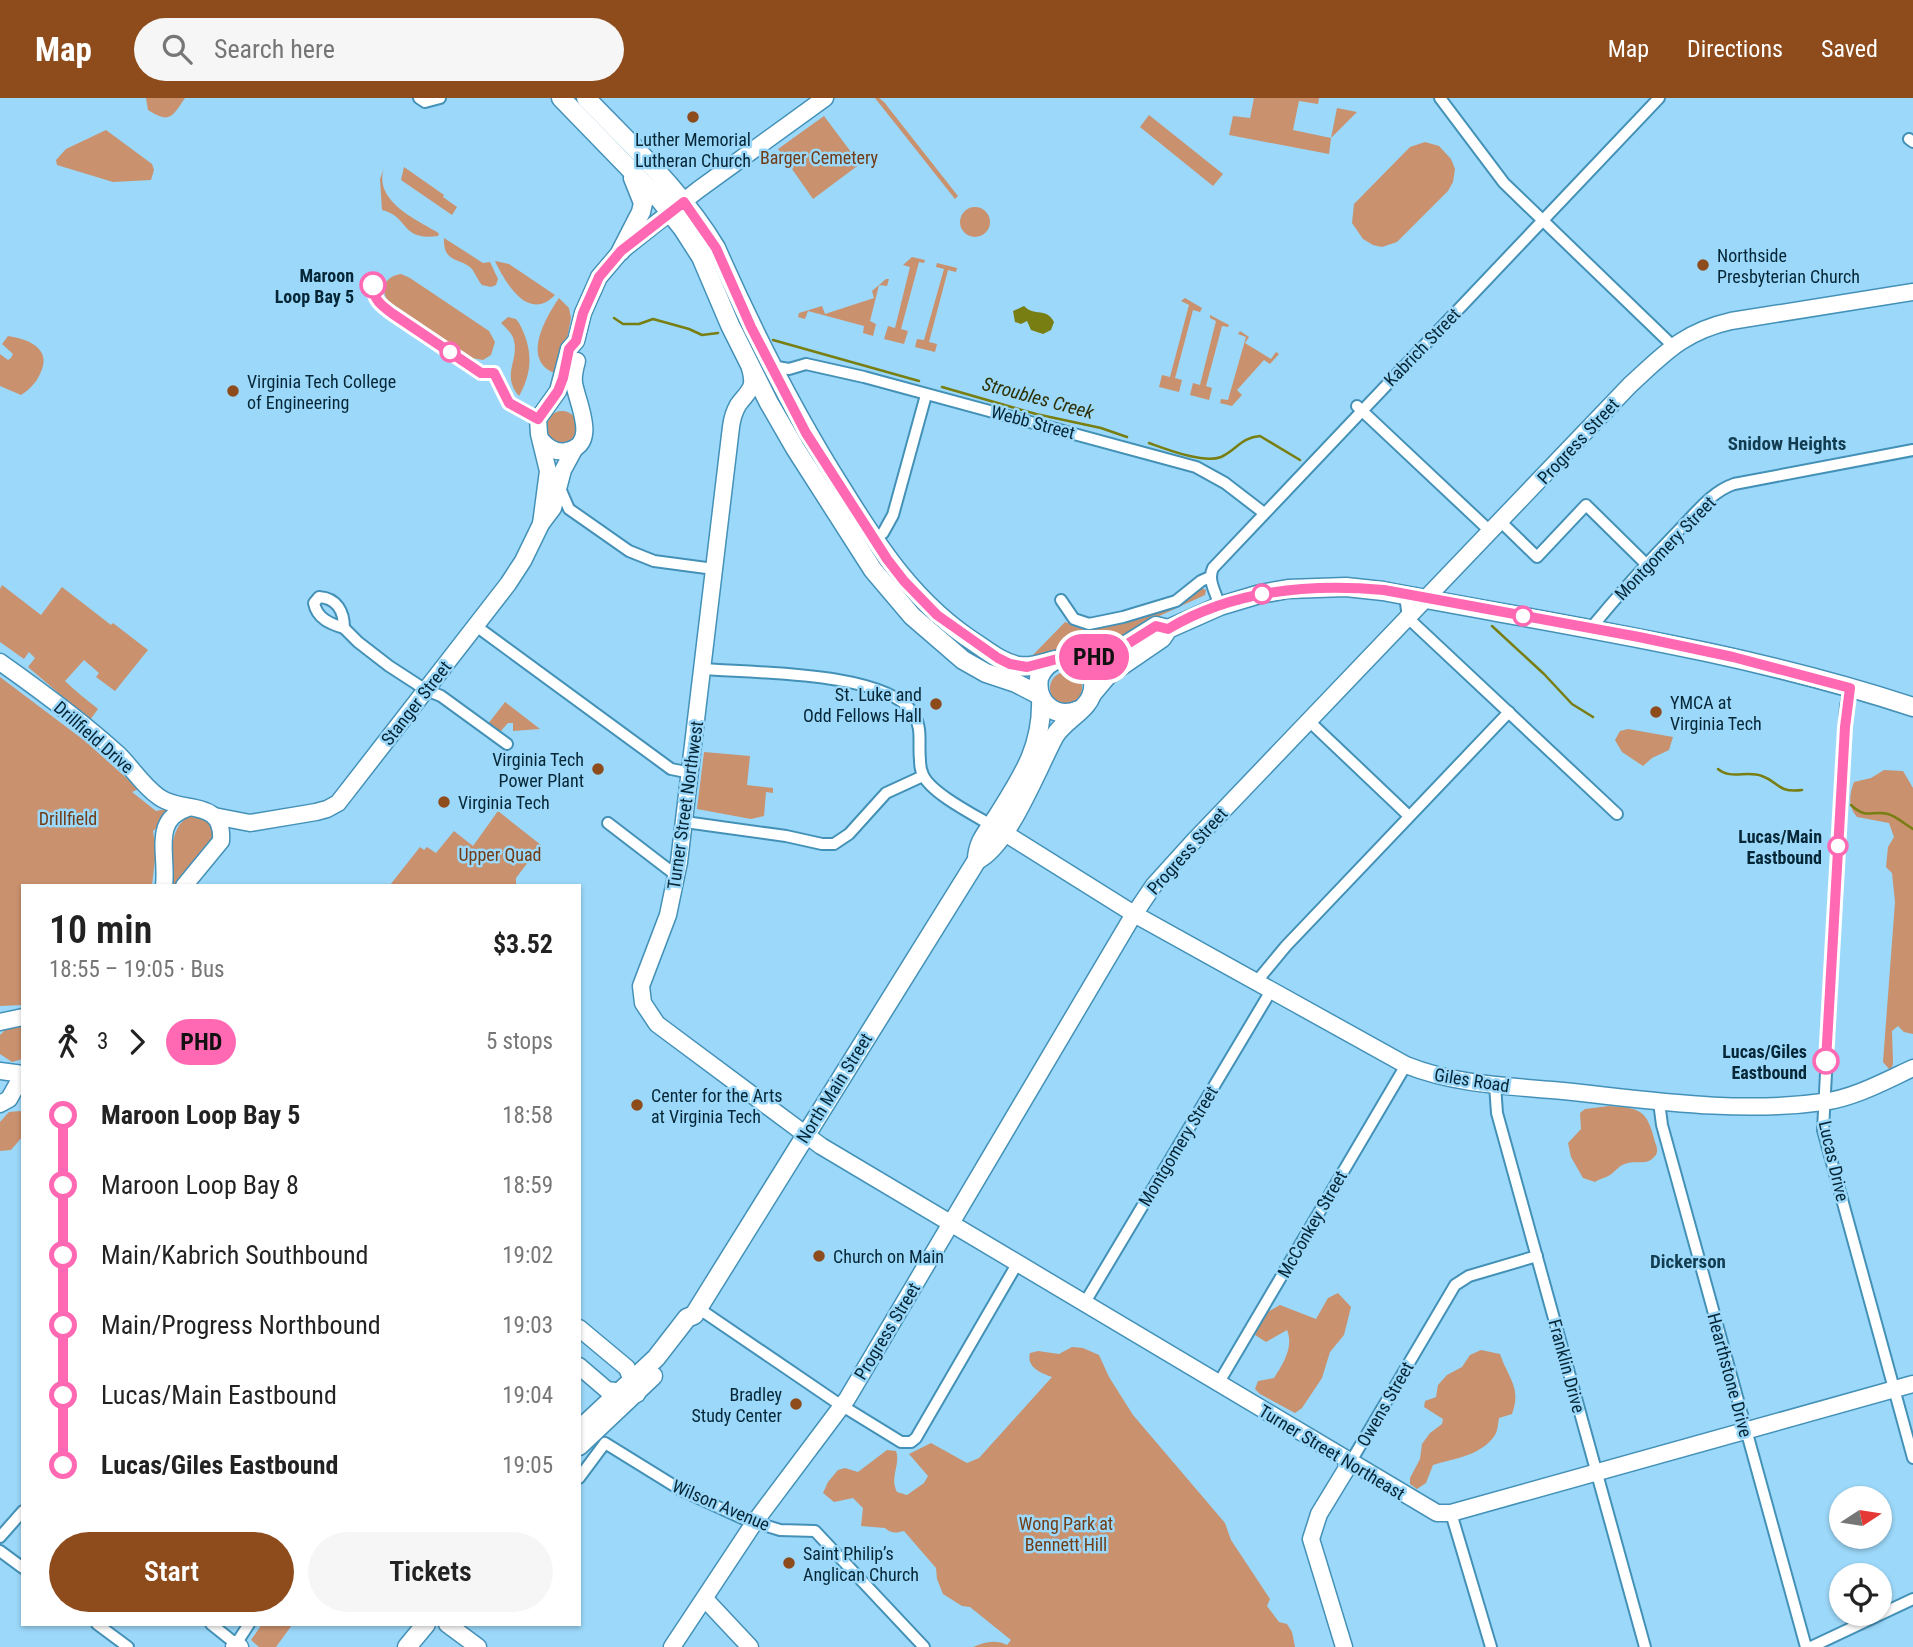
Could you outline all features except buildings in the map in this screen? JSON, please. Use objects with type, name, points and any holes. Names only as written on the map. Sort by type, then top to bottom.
[{"type":"main road","points":[[561,98],[626,165],[677,207],[748,363],[835,512],[861,535],[884,565],[948,624],[998,658],[1010,664],[1027,667],[1113,653],[1156,626],[1168,629]]},
{"type":"main road","points":[[586,98],[677,207],[716,248],[784,394],[891,592],[937,639],[963,660],[985,673],[1016,683],[1040,696],[1055,712],[1072,713],[1079,710],[1113,671],[1162,638],[1168,629],[1220,606],[1260,594],[1309,587],[1346,587],[1405,595],[1591,628],[1733,657],[1913,706]]},
{"type":"main road","points":[[621,251],[638,221],[643,203],[626,165]]},
{"type":"main road","points":[[997,829],[1000,826],[1003,806],[1025,771],[1038,741],[1042,715],[1038,683],[1041,672],[1064,659],[1082,663],[1091,676],[1092,694]]},
{"type":"main road","name":"North Main Street","points":[[581,1428],[630,1389],[688,1335],[695,1324],[695,1312],[977,860],[989,854],[997,829],[1024,799],[1056,734],[1079,710]]},
{"type":"main road","name":"North Main Street","points":[[581,1444],[630,1389]]},
{"type":"main road","points":[[407,1647],[424,1626]]},
{"type":"street","points":[[424,99],[440,98]]},
{"type":"street","points":[[576,341],[569,349],[563,378],[549,405],[538,419],[541,442],[557,451],[575,448],[583,439],[586,430],[574,379],[578,351],[576,341],[583,313],[599,277],[621,251],[825,98]]},
{"type":"street","points":[[1440,98],[1486,161],[1543,221],[1673,346]]},
{"type":"street","name":"Kabrich Street","points":[[1061,600],[1073,620],[1089,624],[1105,622],[1176,601],[1210,577],[1213,568],[1359,408],[1543,221],[1659,98]]},
{"type":"street","name":"Progress Street","points":[[673,1647],[754,1523],[842,1406],[1134,914],[1159,880],[1630,385],[1673,346],[1702,330],[1731,321],[1913,292]]},
{"type":"street","name":"Turner Street Northwest","points":[[748,363],[752,377],[747,397],[738,405],[731,427],[677,876],[668,915],[641,986],[641,996],[645,1009],[662,1028],[806,1135]]},
{"type":"street","name":"Webb Street","points":[[769,364],[778,369],[806,364],[1196,467],[1225,483],[1264,513]]},
{"type":"street","points":[[784,394],[784,379],[789,369]]},
{"type":"street","points":[[865,543],[883,533],[893,516],[926,395]]},
{"type":"street","points":[[747,397],[762,402],[774,411]]},
{"type":"street","points":[[549,405],[564,403],[574,407],[583,416]]},
{"type":"street","points":[[1359,408],[1496,527],[1537,557],[1586,505],[1646,564]]},
{"type":"street","name":"Stanger Street","points":[[214,816],[250,823],[333,807],[434,693],[476,626],[519,567],[541,524],[548,471],[541,442]]},
{"type":"street","name":"Stanger Street","points":[[541,524],[561,508],[559,486],[567,461],[575,448]]},
{"type":"street","name":"Montgomery Street","points":[[1591,628],[1646,564],[1700,508],[1727,486],[1913,450]]},
{"type":"street","points":[[561,508],[643,557],[715,569]]},
{"type":"street","points":[[1210,577],[1220,606]]},
{"type":"street","points":[[1405,595],[1408,618],[1617,814]]},
{"type":"street","points":[[476,626],[671,769],[691,773]]},
{"type":"street","points":[[344,628],[369,650],[507,744]]},
{"type":"street","name":"Drillfield Drive","points":[[0,662],[118,755],[153,793],[169,804],[202,809],[214,816]]},
{"type":"street","points":[[703,669],[828,679],[859,684],[895,696],[913,713],[917,721],[923,776],[941,793],[997,829]]},
{"type":"street","name":"Lucas Drive","points":[[1850,688],[1823,1129],[1913,1458]]},
{"type":"street","points":[[1257,981],[1286,946],[1509,712]]},
{"type":"street","points":[[1309,721],[1409,816]]},
{"type":"street","points":[[685,822],[786,836],[822,844],[838,842],[849,834],[886,793],[923,776]]},
{"type":"street","points":[[164,884],[164,827],[174,813],[188,808]]},
{"type":"street","points":[[186,884],[219,845],[221,833],[214,816]]},
{"type":"street","name":"Stanger Street","points":[[219,845],[250,823]]},
{"type":"street","points":[[608,824],[677,876]]},
{"type":"street","name":"Giles Road","points":[[997,829],[1134,914],[1406,1065],[1448,1079],[1659,1102],[1745,1107],[1823,1102],[1852,1094],[1913,1068]]},
{"type":"street","name":"Montgomery Street","points":[[1084,1304],[1272,989]]},
{"type":"street","points":[[0,1022],[21,1017]]},
{"type":"street","name":"McConkey Street","points":[[1218,1384],[1406,1065]]},
{"type":"street","points":[[0,1071],[21,1074]]},
{"type":"street","points":[[0,1078],[1,1099],[9,1099],[21,1078]]},
{"type":"street","name":"Franklin Drive","points":[[1495,1085],[1495,1107],[1645,1647]]},
{"type":"street","name":"Hearthstone Drive","points":[[1659,1102],[1662,1125],[1806,1647]]},
{"type":"street","name":"Turner Street Northeast","points":[[806,1135],[1350,1463],[1432,1511],[1451,1513]]},
{"type":"street","name":"Owens Street","points":[[1344,1647],[1311,1539],[1319,1514],[1455,1285],[1469,1276],[1537,1256]]},
{"type":"street","points":[[695,1312],[842,1406],[901,1441],[911,1441],[916,1438],[1017,1264]]},
{"type":"street","points":[[581,1330],[627,1368],[630,1389],[607,1390],[581,1367]]},
{"type":"street","points":[[581,1367],[598,1365],[603,1347]]},
{"type":"street","points":[[1491,1647],[1451,1513],[1913,1384]]},
{"type":"street","name":"Wilson Avenue","points":[[581,1475],[605,1443],[681,1490],[754,1523],[780,1530],[809,1530],[819,1534],[924,1647]]},
{"type":"street","points":[[0,1537],[21,1513]]},
{"type":"street","points":[[0,1550],[21,1566]]},
{"type":"street","points":[[705,1599],[750,1647]]},
{"type":"street","points":[[1811,1647],[1913,1599]]},
{"type":"street","points":[[100,1626],[128,1647]]},
{"type":"street","points":[[213,1626],[237,1646],[248,1626]]},
{"type":"street","points":[[450,1626],[478,1647]]},
{"type":"green space","points":[[146,98],[185,98],[173,114],[161,117],[148,110]]},
{"type":"green space","points":[[875,98],[884,102],[958,196],[955,199]]},
{"type":"green space","points":[[1254,98],[1319,98],[1318,104],[1299,101],[1293,130],[1331,138],[1329,154],[1229,135],[1233,116],[1250,118]]},
{"type":"green space","points":[[1337,108],[1357,112],[1331,138]]},
{"type":"green space","points":[[1149,115],[1223,174],[1213,186],[1140,127]]},
{"type":"green space","name":"Barger Cemetery","points":[[824,116],[860,164],[813,199],[778,149]]},
{"type":"green space","points":[[106,130],[152,164],[154,170],[151,180],[113,182],[57,165],[56,160],[66,149]]},
{"type":"green space","points":[[1425,142],[1439,146],[1451,159],[1455,169],[1453,182],[1448,191],[1397,242],[1382,247],[1373,245],[1363,239],[1352,223],[1354,204],[1410,147]]},
{"type":"green space","points":[[404,167],[457,207],[452,215],[401,180]]},
{"type":"green space","points":[[384,168],[382,180],[391,200],[437,232],[438,236],[417,235],[391,213],[382,210],[380,179]]},
{"type":"green space","points":[[975,207],[981,208],[989,216],[989,228],[981,236],[975,237],[969,236],[961,228],[960,222],[961,216],[969,208]]},
{"type":"green space","points":[[444,238],[483,263],[490,262],[498,279],[496,285],[482,285],[470,267],[452,258],[444,246]]},
{"type":"green space","points":[[912,257],[925,260],[924,263],[919,262],[901,329],[908,331],[904,344],[884,339],[888,326],[895,328],[910,267],[903,265]]},
{"type":"green space","points":[[495,261],[509,264],[555,295],[545,302],[527,302],[511,288]]},
{"type":"green space","points":[[937,263],[957,268],[956,272],[948,270],[929,342],[937,344],[935,352],[915,347],[917,339],[924,340],[944,269],[936,267]]},
{"type":"green space","points":[[401,274],[489,331],[495,342],[491,355],[483,360],[472,358],[388,301],[384,287],[391,277]]},
{"type":"green space","points":[[886,279],[889,279],[887,286],[879,285]]},
{"type":"green space","points":[[879,285],[870,321],[876,324],[873,336],[863,333],[864,326],[808,311],[805,319],[798,317],[799,313],[822,306],[825,314],[874,298],[872,291]]},
{"type":"green space","points":[[559,298],[569,308],[571,318],[560,375],[540,361],[538,352],[542,329]]},
{"type":"green space","points":[[1185,298],[1202,308],[1200,312],[1193,310],[1175,378],[1182,380],[1179,392],[1159,387],[1162,375],[1170,377],[1189,305],[1181,301]]},
{"type":"green space","points":[[1210,315],[1229,325],[1222,326],[1206,386],[1212,388],[1209,400],[1190,395],[1193,383],[1200,385],[1216,321],[1210,318]]},
{"type":"green space","points":[[508,317],[519,323],[529,351],[527,378],[519,396],[511,381],[514,341],[501,323]]},
{"type":"green space","points":[[1240,331],[1249,337],[1245,343],[1271,359],[1276,352],[1279,354],[1270,364],[1264,360],[1237,390],[1242,395],[1232,406],[1220,403],[1221,399],[1228,400],[1246,337],[1238,334]]},
{"type":"green space","points":[[8,336],[31,343],[41,352],[43,358],[38,377],[21,395],[0,386],[0,354],[8,360],[13,354],[2,344]]},
{"type":"green space","points":[[562,411],[573,416],[578,427],[573,438],[562,443],[551,438],[546,427],[551,416]]},
{"type":"green space","points":[[2,585],[41,615],[62,587],[148,650],[115,691],[96,677],[99,673],[84,660],[65,681],[98,709],[90,720],[28,667],[35,658],[29,652],[24,659],[0,642]]},
{"type":"green space","points":[[1202,588],[1206,590],[1205,595],[1144,623],[1109,645],[1065,648],[1030,658],[1065,622],[1083,628],[1103,628],[1179,605]]},
{"type":"green space","points":[[1066,672],[1077,677],[1082,688],[1077,699],[1066,704],[1055,699],[1050,688],[1055,677]]},
{"type":"green space","name":"Drillfield","points":[[0,677],[85,741],[132,783],[136,783],[141,788],[132,792],[156,811],[171,808],[153,831],[156,851],[152,884],[21,884],[21,1005],[0,1006]]},
{"type":"green space","points":[[505,702],[540,729],[513,731],[513,723],[508,723],[500,732],[488,724]]},
{"type":"green space","points":[[1628,729],[1673,737],[1669,750],[1643,766],[1622,752],[1615,740],[1620,731]]},
{"type":"green space","points":[[704,752],[750,756],[747,785],[773,788],[773,793],[766,792],[764,816],[751,819],[697,809]]},
{"type":"green space","points":[[1884,770],[1903,771],[1913,788],[1913,1034],[1904,1032],[1898,1026],[1892,1031],[1893,1063],[1889,1069],[1883,1062],[1895,902],[1892,873],[1886,867],[1888,847],[1894,837],[1889,823],[1857,817],[1850,801],[1854,782],[1871,778]]},
{"type":"green space","name":"Upper Quad","points":[[498,811],[541,845],[516,878],[516,884],[391,884],[420,847],[424,850],[427,847],[436,853],[454,831],[473,846]]},
{"type":"green space","points":[[190,816],[201,817],[210,824],[212,840],[190,873],[179,884],[169,884],[174,837],[183,821]]},
{"type":"green space","points":[[21,1021],[21,1060],[12,1062],[0,1054],[0,1035],[13,1022]]},
{"type":"green space","points":[[1609,1106],[1629,1108],[1641,1113],[1649,1123],[1657,1152],[1649,1161],[1625,1164],[1595,1182],[1583,1178],[1571,1157],[1568,1143],[1581,1129],[1580,1113],[1585,1109]]},
{"type":"green space","points":[[9,1112],[21,1112],[21,1138],[11,1150],[0,1151],[0,1122]]},
{"type":"green space","points":[[1338,1293],[1351,1307],[1344,1335],[1330,1352],[1322,1378],[1302,1408],[1295,1413],[1260,1394],[1255,1389],[1258,1381],[1274,1378],[1284,1361],[1289,1343],[1287,1330],[1266,1342],[1255,1335],[1264,1314],[1280,1305],[1316,1319],[1328,1298]]},
{"type":"green space","name":"Wong Park at Bennett Hill","points":[[1072,1347],[1083,1348],[1099,1355],[1109,1377],[1133,1415],[1225,1523],[1231,1540],[1270,1599],[1267,1606],[1279,1622],[1287,1624],[1292,1632],[1295,1647],[973,1647],[990,1642],[1007,1645],[1011,1640],[970,1607],[962,1606],[943,1594],[936,1568],[904,1531],[894,1532],[885,1528],[861,1526],[863,1508],[853,1498],[834,1502],[823,1493],[838,1470],[845,1468],[858,1472],[887,1450],[896,1451],[894,1481],[897,1492],[907,1495],[924,1483],[928,1476],[909,1454],[931,1443],[967,1463],[979,1458],[1052,1377],[1032,1366],[1030,1353],[1038,1351],[1059,1354]]},
{"type":"green space","points":[[1481,1350],[1500,1354],[1515,1390],[1512,1414],[1499,1418],[1495,1435],[1483,1448],[1433,1465],[1426,1483],[1417,1489],[1410,1484],[1410,1478],[1420,1459],[1422,1444],[1430,1433],[1442,1424],[1443,1419],[1424,1407],[1425,1401],[1436,1397],[1438,1385],[1447,1375],[1462,1367],[1470,1355]]},
{"type":"green space","points":[[261,1626],[291,1626],[276,1647],[259,1647],[251,1640]]},
{"type":"shaded area","points":[[1024,306],[1051,317],[1054,322],[1051,330],[1043,334],[1031,330],[1027,321],[1021,324],[1015,322],[1013,311]]},
{"type":"waterway","name":"Stroubles Creek","points":[[614,318],[623,324],[639,324],[653,319],[702,335],[718,333]]},
{"type":"waterway","name":"Stroubles Creek","points":[[773,340],[919,381]]},
{"type":"waterway","name":"Stroubles Creek","points":[[942,387],[1127,437]]},
{"type":"waterway","name":"Stroubles Creek","points":[[1149,443],[1185,455],[1214,459],[1244,441],[1260,436],[1300,460]]},
{"type":"waterway","name":"Stroubles Creek","points":[[1492,626],[1572,704],[1593,717]]},
{"type":"waterway","name":"Stroubles Creek","points":[[1718,769],[1728,774],[1756,774],[1788,790],[1802,790]]},
{"type":"waterway","name":"Stroubles Creek","points":[[1851,805],[1861,812],[1891,815],[1913,829]]},
{"type":"bus line","name":"PHD","points":[[373,285],[373,294],[380,304],[481,373],[494,373],[496,382],[509,403],[538,419],[558,391],[569,349],[576,341],[583,313],[599,277],[621,251],[684,202],[716,248],[751,327],[806,433],[887,559],[937,615],[1010,664],[1027,667],[1061,658],[1106,656],[1156,626],[1168,629],[1238,599],[1288,589],[1346,587],[1384,590],[1639,637],[1733,657],[1850,688],[1845,727],[1826,1061]]},
{"type":"place","name":"Luther Memorial Lutheran Church","points":[[693,117]]},
{"type":"place","name":"Northside Presbyterian Church","points":[[1703,265]]},
{"type":"place","name":"Maroon Loop Bay 5","points":[[373,285]]},
{"type":"place","name":"Virginia Tech College of Engineering","points":[[233,391]]},
{"type":"place","name":"St. Luke and Odd Fellows Hall","points":[[936,704]]},
{"type":"place","name":"YMCA at Virginia Tech","points":[[1656,712]]},
{"type":"place","name":"Virginia Tech Power Plant","points":[[598,769]]},
{"type":"place","name":"Virginia Tech","points":[[444,802]]},
{"type":"place","name":"Lucas/Main Eastbound","points":[[1838,846]]},
{"type":"place","name":"Lucas/Giles Eastbound","points":[[1826,1061]]},
{"type":"place","name":"Center for the Arts at Virginia Tech","points":[[637,1105]]},
{"type":"place","name":"Church on Main","points":[[819,1256]]},
{"type":"place","name":"Bradley Study Center","points":[[796,1404]]},
{"type":"place","name":"Saint Philip’s Anglican Church","points":[[789,1563]]},
{"type":"district","name":"Snidow Heights","points":[[1787,443]]},
{"type":"district","name":"Dickerson","points":[[1688,1261]]}]
